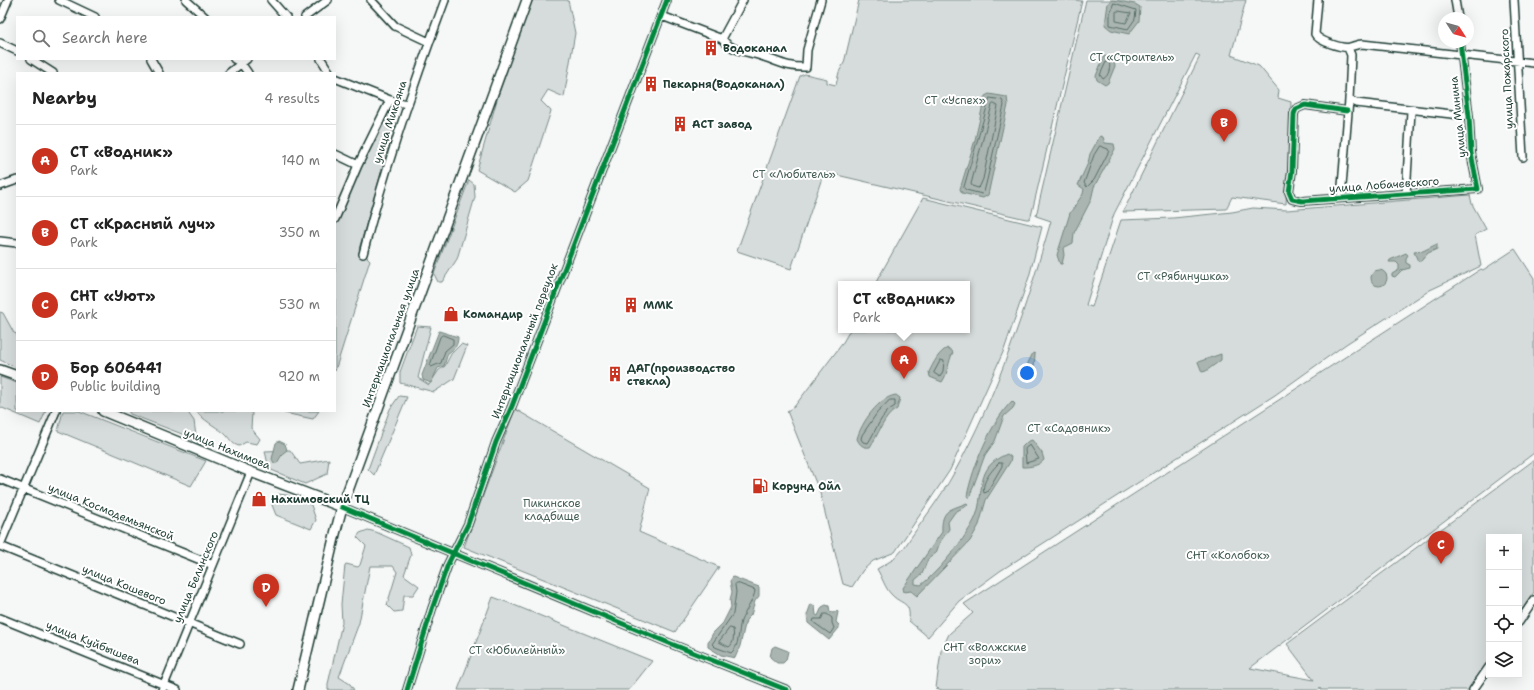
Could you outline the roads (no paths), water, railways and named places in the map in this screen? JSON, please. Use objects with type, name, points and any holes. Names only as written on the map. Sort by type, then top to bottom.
[{"type":"main road","name":"Интернациональная улица","points":[[298,690],[342,507],[527,0]]},
{"type":"main road","points":[[0,370],[16,376]]},
{"type":"main road","name":"улица Нахимова","points":[[108,412],[250,472],[342,507]]},
{"type":"street","points":[[0,19],[8,0]]},
{"type":"street","points":[[59,0],[93,16]]},
{"type":"street","points":[[186,0],[204,16]]},
{"type":"street","points":[[272,0],[285,16]]},
{"type":"street","points":[[306,16],[328,0]]},
{"type":"street","points":[[371,0],[395,26],[430,42]]},
{"type":"street","name":"улица Микояна","points":[[363,254],[378,194],[407,104],[445,0]]},
{"type":"street","name":"Интернациональный переулок","points":[[406,690],[432,609],[454,553],[462,540],[496,442],[667,0]]},
{"type":"street","points":[[722,39],[743,0]]},
{"type":"street","points":[[662,16],[722,39],[726,45],[737,50],[763,57],[790,67],[806,67],[807,50],[821,0]]},
{"type":"street","points":[[1318,0],[1314,30],[1316,38],[1324,42],[1348,48],[1362,44],[1510,59],[1534,63]]},
{"type":"street","points":[[1455,0],[1457,12]]},
{"type":"street","name":"улица Пожарского","points":[[1514,0],[1522,157]]},
{"type":"street","points":[[0,43],[16,51]]},
{"type":"street","points":[[1341,198],[1349,100],[1351,56],[1348,48]]},
{"type":"street","name":"улица Минина","points":[[1461,48],[1469,116],[1471,153],[1478,189]]},
{"type":"street","points":[[33,60],[51,72]]},
{"type":"street","points":[[152,60],[158,72]]},
{"type":"street","points":[[322,60],[329,72]]},
{"type":"street","points":[[229,72],[244,61],[248,72]]},
{"type":"street","points":[[336,78],[390,100],[407,104]]},
{"type":"street","points":[[336,217],[358,164],[390,100]]},
{"type":"street","points":[[1349,100],[1411,111],[1469,116]]},
{"type":"street","name":"улица Лобачевского","points":[[1347,111],[1305,105],[1296,109],[1294,114],[1292,171],[1289,192],[1292,198],[1302,201],[1478,189]]},
{"type":"street","points":[[1406,194],[1411,111]]},
{"type":"street","points":[[336,154],[358,164]]},
{"type":"street","points":[[0,186],[16,180]]},
{"type":"street","points":[[0,241],[16,243]]},
{"type":"street","points":[[0,546],[56,412]]},
{"type":"street","name":"улица Белинского","points":[[163,687],[250,472]]},
{"type":"street","name":"улица Космодемьянской","points":[[0,479],[212,565]]},
{"type":"street","points":[[342,507],[669,643],[787,690]]},
{"type":"street","name":"улица Кошевого","points":[[0,546],[240,644]]},
{"type":"street","points":[[1522,618],[1534,600]]},
{"type":"street","name":"улица Куйбышева","points":[[0,618],[163,687],[177,690]]},
{"type":"street","points":[[1473,690],[1486,670]]},
{"type":"water","points":[[1112,0],[1135,4],[1140,7],[1139,21],[1129,34],[1111,30],[1105,25],[1108,3]]},
{"type":"water","points":[[1104,56],[1113,58],[1115,66],[1108,83],[1105,85],[1097,80],[1096,76]]},
{"type":"water","points":[[989,94],[1007,97],[1008,105],[988,195],[983,198],[962,193],[960,189],[975,140],[985,96]]},
{"type":"water","points":[[1100,136],[1103,137],[1105,143],[1114,144],[1115,149],[1094,187],[1091,200],[1074,233],[1073,243],[1063,248],[1064,255],[1062,264],[1060,264],[1057,255],[1070,213],[1083,194],[1084,189],[1078,185],[1088,163],[1090,154]]},
{"type":"water","points":[[1437,244],[1437,249],[1428,253],[1421,261],[1418,261],[1414,252],[1423,251]]},
{"type":"water","points":[[1406,253],[1408,255],[1406,258],[1406,263],[1410,265],[1410,268],[1402,270],[1395,277],[1392,276],[1392,274],[1399,270],[1399,265],[1396,262],[1389,262],[1390,260]]},
{"type":"water","points":[[1379,270],[1386,275],[1387,278],[1382,285],[1379,286],[1372,281],[1371,278],[1376,271]]},
{"type":"water","points":[[439,331],[458,337],[458,340],[453,350],[448,353],[444,366],[438,368],[431,383],[423,380],[422,375]]},
{"type":"water","points":[[948,348],[953,352],[946,375],[942,382],[930,377],[929,372],[939,355]]},
{"type":"water","points":[[1033,353],[1035,354],[1034,368],[1028,376],[1026,374],[1028,363]]},
{"type":"water","points":[[1221,354],[1221,360],[1206,371],[1202,372],[1198,362]]},
{"type":"water","points":[[896,395],[900,398],[897,409],[888,416],[870,447],[862,446],[857,439],[862,426],[883,400]]},
{"type":"water","points":[[1012,401],[1015,404],[1013,408],[1004,416],[995,441],[985,455],[969,498],[967,496],[978,458],[997,420]]},
{"type":"water","points":[[1032,440],[1042,453],[1044,460],[1034,466],[1022,467],[1022,447],[1027,442]]},
{"type":"water","points":[[279,441],[285,444],[287,450],[283,453],[277,463],[274,463],[272,459],[276,443]]},
{"type":"water","points":[[1007,454],[1011,457],[1010,462],[986,500],[979,525],[970,541],[917,596],[911,591],[904,592],[903,588],[942,532],[942,524],[945,515],[951,509],[967,503],[968,505],[955,512],[948,522],[949,529],[940,542],[936,553],[928,559],[922,574],[915,580],[915,584],[921,585],[928,579],[966,534],[976,516],[979,507],[982,481],[985,473],[997,459]]},
{"type":"water","points":[[733,577],[759,587],[759,596],[755,601],[751,615],[746,620],[740,646],[735,658],[721,655],[708,647],[708,643],[713,633],[723,623],[731,607],[730,600],[732,592],[730,581]]},
{"type":"water","points":[[811,604],[815,606],[816,615],[818,616],[822,607],[826,605],[829,606],[830,612],[838,612],[836,622],[839,625],[839,628],[829,640],[808,623],[807,615]]},
{"type":"water","points":[[775,646],[788,651],[786,660],[783,663],[777,663],[770,657],[772,648]]},
{"type":"place","name":"Водоканал","points":[[711,48]]},
{"type":"place","name":"Пекарня(Водоканал)","points":[[651,84]]},
{"type":"place","name":"АСТ завод","points":[[680,124]]},
{"type":"place","name":"СТ «Красный луч»","points":[[1224,142]]},
{"type":"place","name":"ММК","points":[[631,305]]},
{"type":"place","name":"Командир","points":[[451,314]]},
{"type":"place","name":"ДАГ(производство стекла)","points":[[615,374]]},
{"type":"place","name":"СТ «Водник»","points":[[904,379]]},
{"type":"place","name":"Корунд Ойл","points":[[760,486]]},
{"type":"place","name":"Нахимовский ТЦ","points":[[259,499]]},
{"type":"place","name":"СНТ «Уют»","points":[[1441,564]]},
{"type":"place","name":"Бор 606441","points":[[266,607]]},
{"type":"park label","name":"СТ «Строитель»","points":[[1132,57]]},
{"type":"park label","name":"СТ «Успех»","points":[[955,100]]},
{"type":"park label","name":"СТ «Любитель»","points":[[794,174]]},
{"type":"park label","name":"СТ «Рябинушка»","points":[[1183,276]]},
{"type":"park label","name":"СТ «Садовник»","points":[[1069,428]]},
{"type":"park label","name":"Пикинское кладбище","points":[[552,509]]},
{"type":"park label","name":"СНТ «Колобок»","points":[[1228,555]]},
{"type":"park label","name":"СТ «Юбилейный»","points":[[517,650]]},
{"type":"park label","name":"СНТ «Волжские зори»","points":[[985,653]]}]
